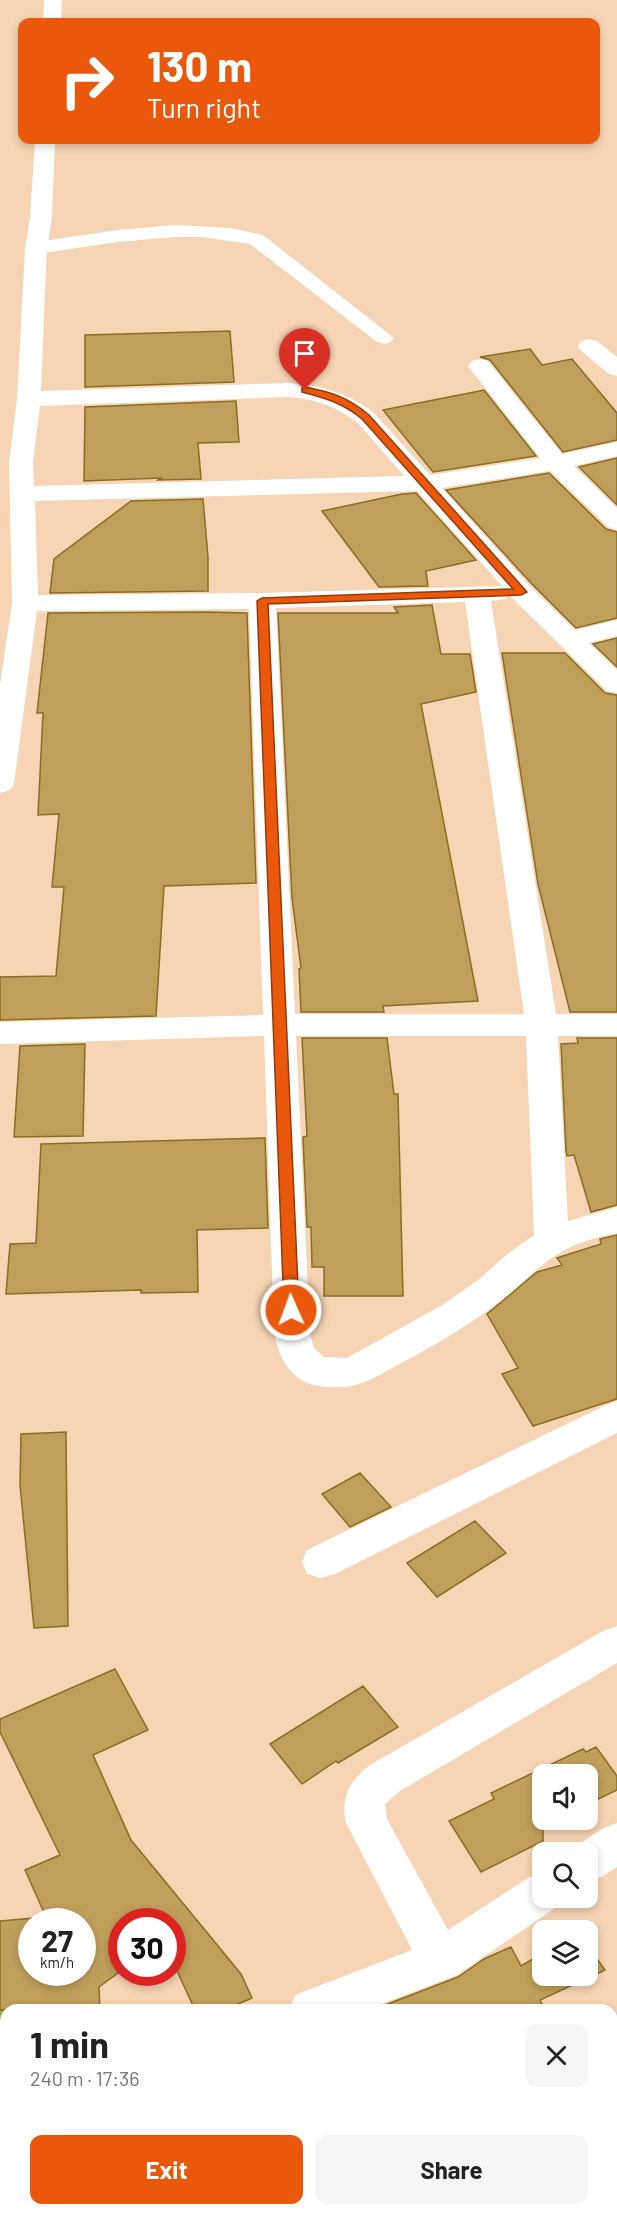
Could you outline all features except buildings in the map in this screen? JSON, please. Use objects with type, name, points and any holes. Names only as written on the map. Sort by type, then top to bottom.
[{"type":"street","points":[[52,18],[53,0]]},
{"type":"street","points":[[0,784],[25,603],[21,462],[48,246],[41,218],[45,144]]},
{"type":"street","points":[[589,346],[617,369]]},
{"type":"street","points":[[480,366],[556,463],[617,522]]},
{"type":"street","points":[[29,399],[288,390],[325,394],[349,403],[365,417],[521,592],[617,685]]},
{"type":"street","points":[[23,494],[425,483],[556,463],[617,449]]},
{"type":"street","points":[[25,603],[262,601],[521,592]]},
{"type":"street","points":[[477,594],[542,1027],[552,1241]]},
{"type":"street","points":[[262,601],[292,1334],[298,1355],[315,1371],[352,1372],[457,1314],[491,1290],[517,1265],[552,1241],[587,1227],[617,1220]]},
{"type":"street","points":[[571,639],[617,628]]},
{"type":"street","points":[[0,1033],[281,1026],[617,1025]]},
{"type":"street","points":[[321,1562],[617,1416]]},
{"type":"street","points":[[441,1960],[367,1823],[362,1806],[369,1791],[405,1766],[617,1643]]},
{"type":"street","points":[[598,1855],[617,1843]]},
{"type":"street","points":[[327,2004],[441,1960],[532,1899]]},
{"type":"lane","points":[[48,246],[93,239],[210,231],[256,239],[384,338]]},
{"type":"shaded area","points":[[0,1974],[5,2004],[0,2004]]},
{"type":"route","points":[[291,1310],[262,601],[521,592],[365,417],[349,403],[325,394],[305,390]]}]
